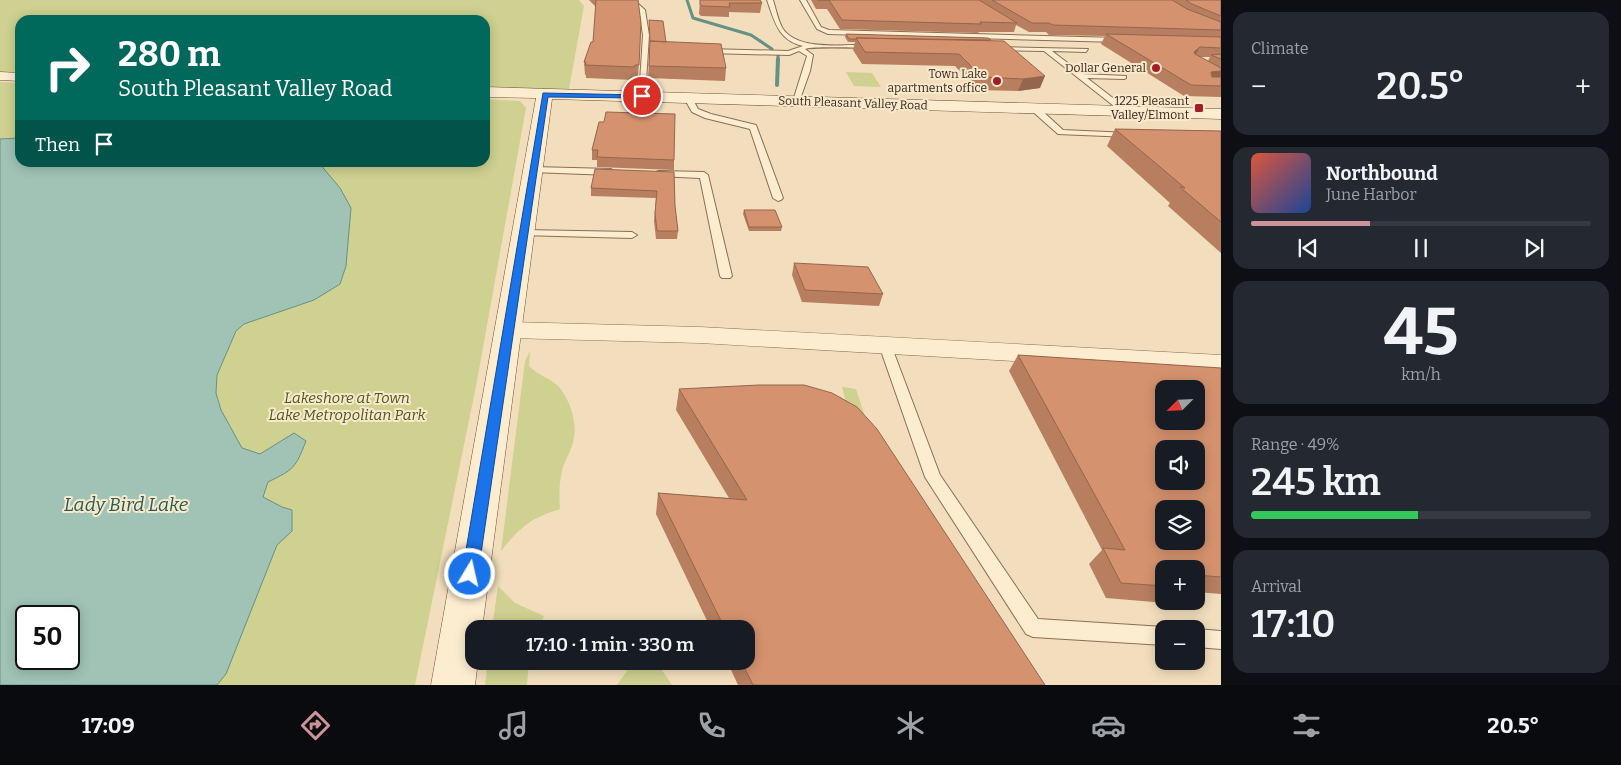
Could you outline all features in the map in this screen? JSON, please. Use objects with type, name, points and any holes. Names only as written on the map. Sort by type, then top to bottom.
[{"type":"main road","points":[[0,76],[15,77]]},
{"type":"main road","name":"South Pleasant Valley Road","points":[[490,92],[1221,114]]},
{"type":"main road","points":[[453,685],[546,94]]},
{"type":"street","points":[[509,330],[700,335],[1221,364]]},
{"type":"lane","points":[[631,0],[642,10],[646,35],[642,82]]},
{"type":"lane","points":[[770,0],[782,32],[791,39],[811,45],[881,47]]},
{"type":"lane","points":[[803,0],[819,28],[828,32],[1122,40]]},
{"type":"lane","points":[[1016,28],[1031,38]]},
{"type":"lane","points":[[702,51],[789,53],[811,45]]},
{"type":"lane","points":[[994,48],[1086,50]]},
{"type":"lane","points":[[645,49],[653,49]]},
{"type":"lane","points":[[1045,49],[1127,112]]},
{"type":"lane","points":[[795,102],[804,79],[810,55],[801,50]]},
{"type":"lane","points":[[1080,76],[1124,77]]},
{"type":"lane","points":[[688,98],[695,110],[708,116],[753,128],[778,198]]},
{"type":"lane","points":[[1035,109],[1061,132],[1138,135]]},
{"type":"lane","points":[[534,170],[617,172]]},
{"type":"lane","points":[[646,173],[704,175],[726,276]]},
{"type":"lane","points":[[524,233],[632,235]]},
{"type":"lane","points":[[885,345],[933,477],[1034,628],[1155,635]]},
{"type":"lane","points":[[1205,639],[1221,640]]},
{"type":"green space","points":[[0,0],[579,0],[584,6],[569,89],[490,87],[490,15],[15,15],[15,72],[0,72]]},
{"type":"green space","points":[[846,72],[872,73],[881,87],[854,86]]},
{"type":"green space","points":[[0,82],[15,83],[15,140],[0,140]]},
{"type":"green space","name":"Lakeshore at Town Lake Metropolitan Park","points":[[490,99],[520,101],[526,108],[477,381],[415,685],[170,685],[197,386],[304,167],[490,167]]},
{"type":"green space","points":[[530,351],[529,366],[560,388],[567,400],[574,421],[574,435],[561,476],[560,509],[527,524],[501,551],[525,361]]},
{"type":"green space","points":[[842,387],[856,389],[868,426],[846,402]]},
{"type":"green space","points":[[498,586],[515,603],[544,616],[542,620],[493,620]]},
{"type":"green space","points":[[487,670],[528,670],[527,685],[485,685]]},
{"type":"green space","points":[[628,670],[662,670],[672,685],[617,685]]},
{"type":"water","name":"Lady Bird Lake","points":[[15,138],[15,167],[322,167],[340,188],[351,208],[346,266],[340,284],[314,300],[244,324],[236,331],[217,375],[216,393],[221,410],[242,448],[260,454],[294,433],[306,441],[293,467],[268,482],[263,497],[292,510],[292,531],[277,545],[226,674],[217,685],[0,685],[0,139]]},
{"type":"building","points":[[596,0],[638,0],[641,23],[639,65],[634,67],[585,65],[586,62],[584,62],[591,42],[593,42]]},
{"type":"building","points":[[700,0],[760,0],[762,3],[729,3],[730,7],[702,6]]},
{"type":"building","points":[[829,0],[979,0],[1017,23],[980,22],[981,24],[842,20]]},
{"type":"building","points":[[992,0],[1172,0],[1187,9],[1221,22],[1221,30],[1032,23]]},
{"type":"building","points":[[1186,0],[1221,0],[1221,16],[1192,4]]},
{"type":"building","points":[[649,20],[663,21],[666,42],[650,42]]},
{"type":"building","points":[[846,34],[988,38],[991,40],[849,39]]},
{"type":"building","points":[[1106,34],[1221,37],[1221,48],[1200,47],[1194,52],[1221,68],[1221,71],[1211,72],[1212,77],[1221,77],[1221,86],[1191,85]]},
{"type":"building","points":[[856,38],[1004,41],[1045,76],[1023,79],[982,77],[959,54],[865,52]]},
{"type":"building","points":[[650,41],[721,44],[726,68],[649,66]]},
{"type":"building","points":[[1221,54],[1221,59],[1211,55]]},
{"type":"building","points":[[606,112],[675,114],[674,160],[597,157],[598,150],[592,150],[599,122],[604,122]]},
{"type":"building","points":[[1115,129],[1221,131],[1221,222],[1180,187],[1185,188]]},
{"type":"building","points":[[595,169],[674,172],[678,231],[657,231],[655,213],[657,191],[591,188]]},
{"type":"building","points":[[744,210],[775,210],[782,227],[749,227]]},
{"type":"building","points":[[794,263],[868,267],[883,294],[805,290]]},
{"type":"building","points":[[1018,355],[1221,368],[1221,577],[1205,576],[1205,560],[1155,560],[1155,585],[1121,583],[1103,548],[1125,550]]},
{"type":"building","points":[[804,385],[832,393],[857,407],[877,429],[1045,685],[753,685],[746,670],[755,670],[755,620],[721,620],[658,493],[747,500],[679,389]]},
{"type":"waterway","points":[[687,0],[693,18],[751,35],[772,49]]},
{"type":"waterway","points":[[777,85],[778,59]]},
{"type":"place","name":"Dollar General","points":[[1156,68]]},
{"type":"place","name":"Town Lake apartments office","points":[[997,81]]},
{"type":"place","name":"1225 Pleasant Valley/Elmont","points":[[1199,108]]},
{"type":"route","points":[[470,574],[546,94],[642,96]]}]
